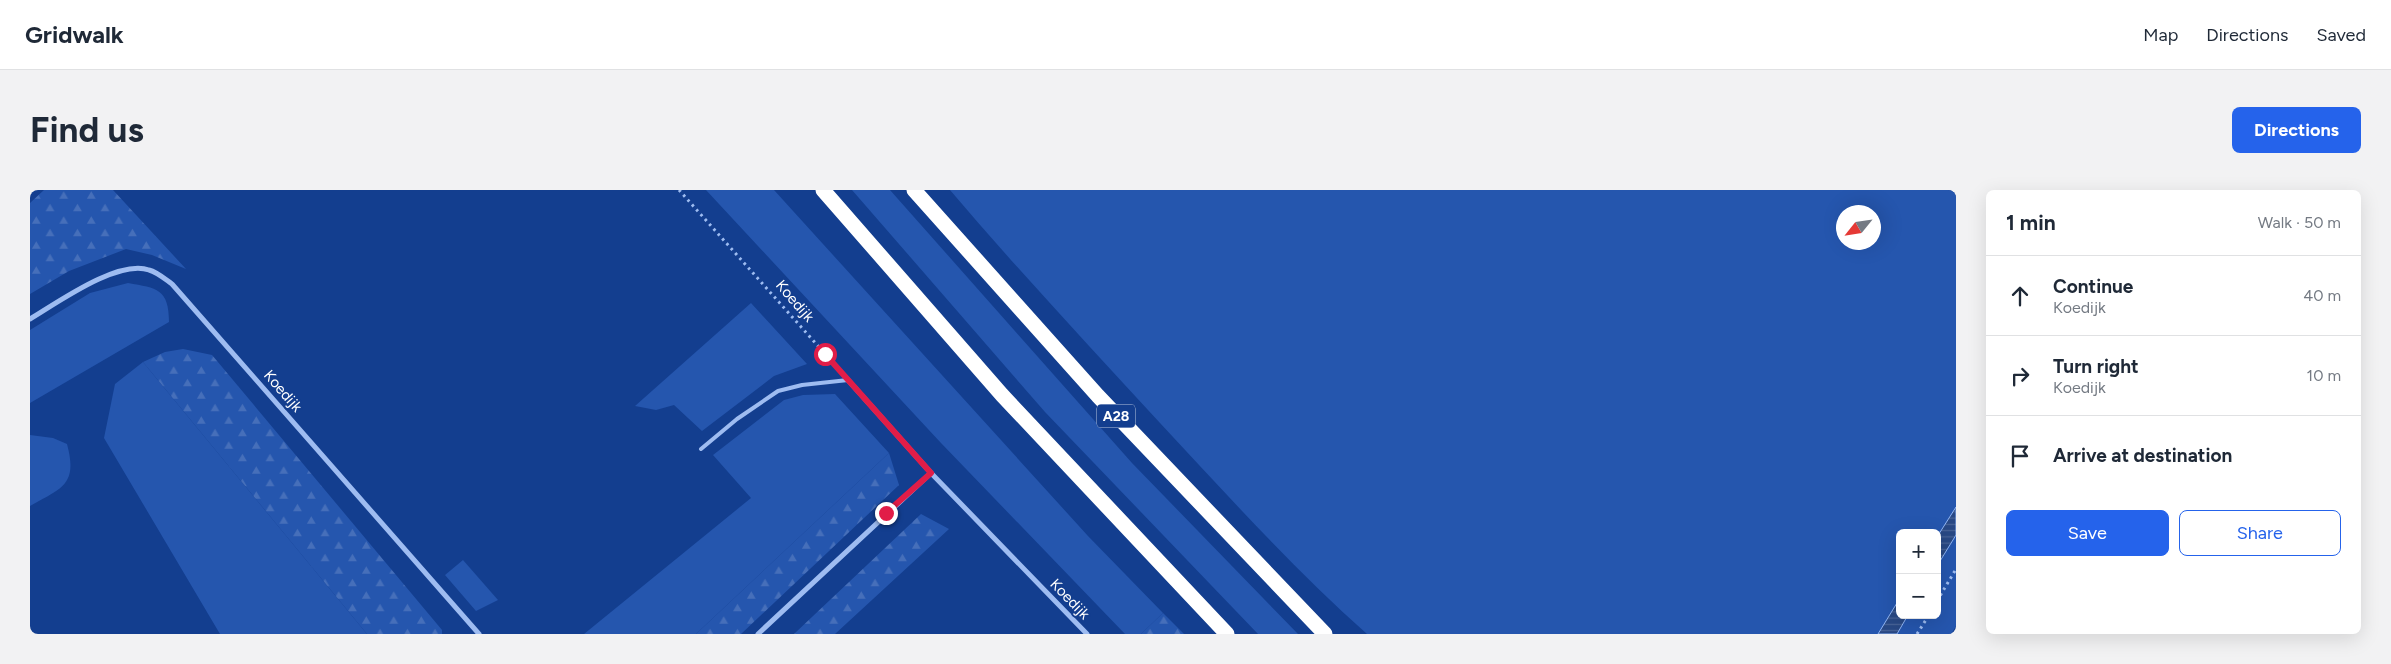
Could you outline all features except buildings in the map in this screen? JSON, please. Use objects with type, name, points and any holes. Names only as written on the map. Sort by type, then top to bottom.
[{"type":"highway","points":[[823,190],[1029,424],[1227,634]]},
{"type":"highway","name":"A28","points":[[914,190],[1098,396],[1325,634]]},
{"type":"street","name":"Koedijk","points":[[30,319],[105,275],[124,270],[148,269],[172,284],[479,634]]},
{"type":"street","name":"Koedijk","points":[[848,380],[931,473],[1087,634]]},
{"type":"street","points":[[758,634],[931,473]]},
{"type":"lane","points":[[701,449],[736,419],[778,390],[802,384],[848,380]]},
{"type":"path","name":"Koedijk","points":[[679,190],[848,380]]},
{"type":"path","points":[[1941,594],[1956,569]]},
{"type":"path","points":[[1917,634],[1926,619]]},
{"type":"green space","points":[[44,190],[113,190],[186,269],[152,255],[126,249],[69,271],[30,294],[30,203]]},
{"type":"green space","points":[[706,190],[774,190],[1088,536],[1163,613],[1141,634],[1125,634],[941,443]]},
{"type":"green space","points":[[852,190],[890,190],[1132,463],[1298,634],[1258,634],[1045,412]]},
{"type":"green space","points":[[950,190],[1956,190],[1956,507],[1941,531],[1941,529],[1896,529],[1896,605],[1878,634],[1367,634],[1287,558],[1028,279]]},
{"type":"green space","points":[[128,283],[154,289],[164,296],[167,303],[169,322],[30,403],[30,330],[90,293]]},
{"type":"green space","points":[[751,303],[807,364],[774,376],[702,431],[674,405],[656,410],[635,406]]},
{"type":"green space","points":[[183,349],[212,355],[442,630],[442,634],[367,634],[143,362],[165,352]]},
{"type":"green space","points":[[143,362],[367,634],[220,634],[104,438],[115,384]]},
{"type":"green space","points":[[835,394],[889,453],[696,634],[584,634],[751,498],[713,455],[784,400],[803,395]]},
{"type":"green space","points":[[30,435],[53,438],[67,444],[70,468],[69,477],[65,484],[30,506]]},
{"type":"green space","points":[[889,453],[899,485],[741,634],[696,634]]},
{"type":"green space","points":[[921,514],[949,529],[835,634],[794,634]]},
{"type":"green space","points":[[1956,535],[1956,626],[1951,634],[1897,634],[1906,619],[1941,619],[1941,559]]},
{"type":"green space","points":[[463,560],[498,600],[476,611],[445,575]]},
{"type":"green space","points":[[1163,613],[1184,634],[1141,634]]},
{"type":"shaded area","points":[[1956,507],[1956,535],[1941,559],[1941,531]]},
{"type":"shaded area","points":[[1896,605],[1896,619],[1906,619],[1897,634],[1878,634]]},
{"type":"route","points":[[825,354],[931,473],[886,513]]}]
